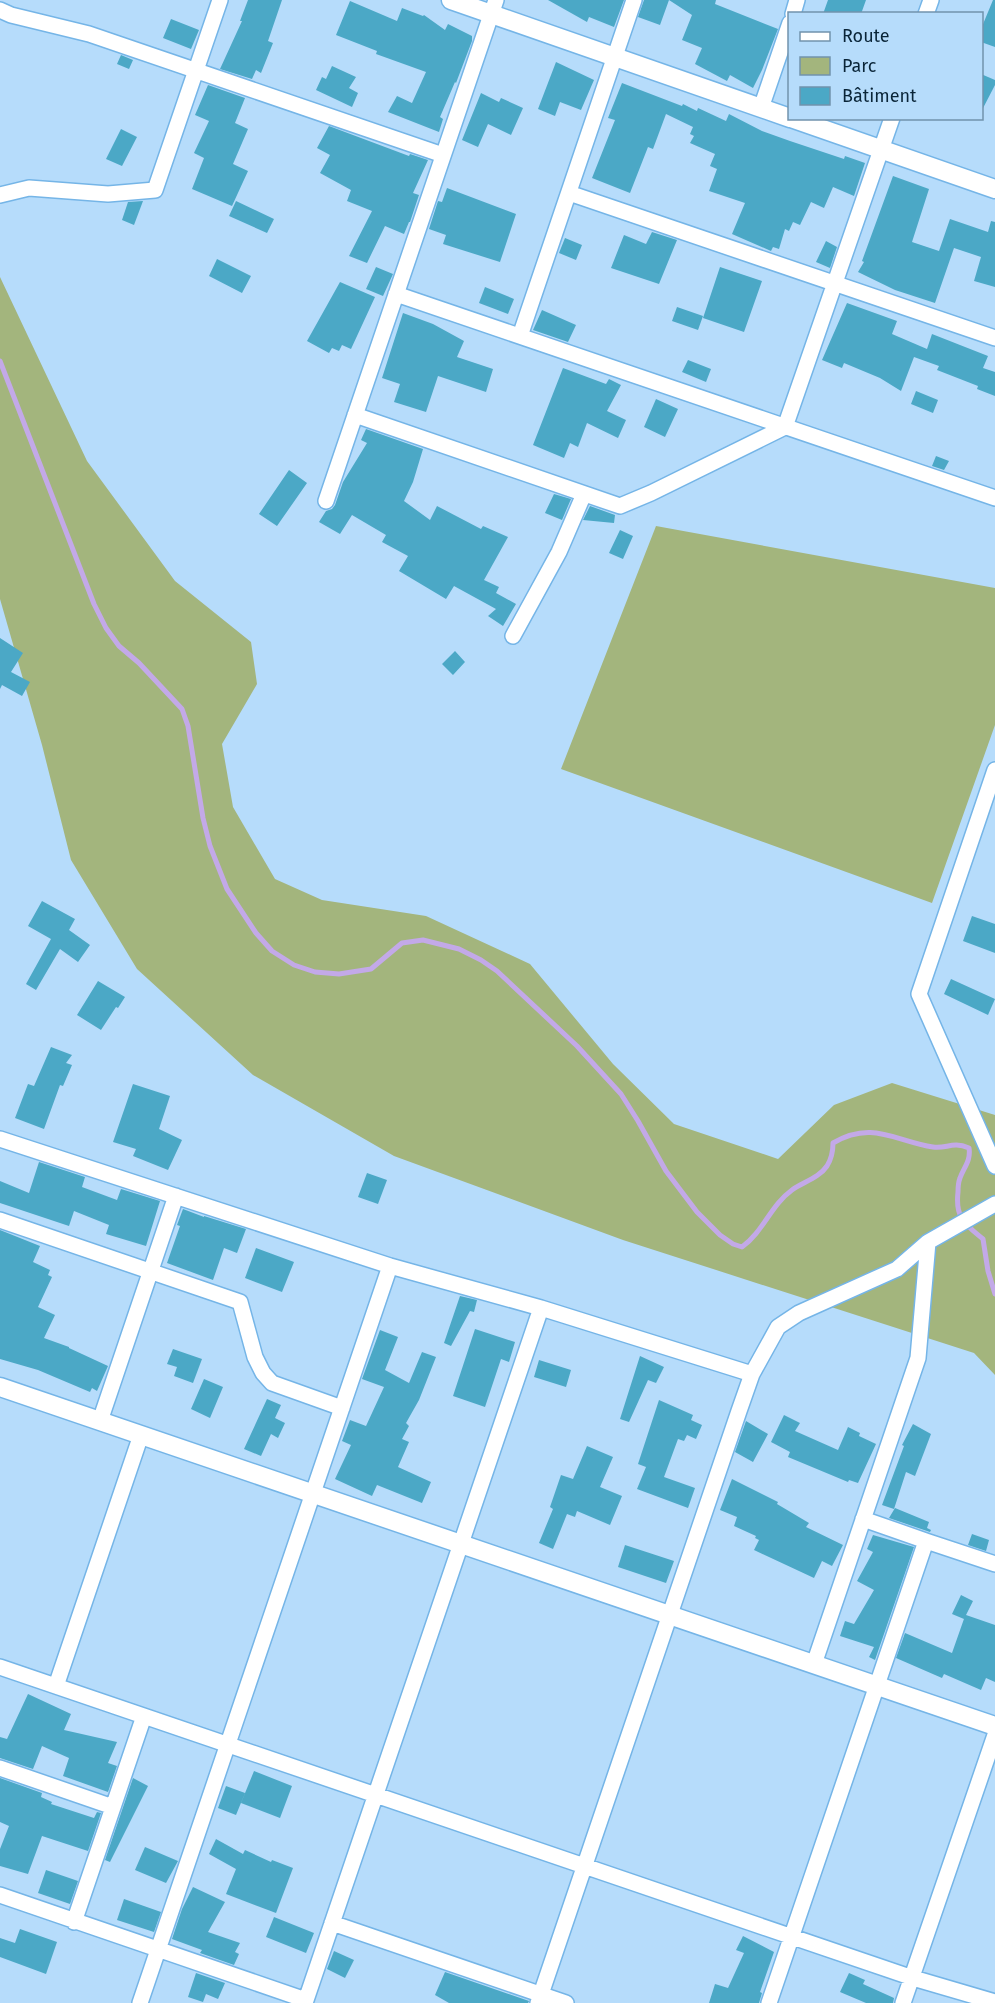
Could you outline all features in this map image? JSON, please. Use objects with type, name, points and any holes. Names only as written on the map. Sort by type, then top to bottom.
[{"type":"street","points":[[0,195],[29,188],[108,194],[155,190],[220,0]]},
{"type":"street","points":[[451,0],[494,7],[615,57],[788,117]]},
{"type":"street","points":[[520,336],[634,0]]},
{"type":"street","points":[[326,501],[494,7]]},
{"type":"street","points":[[0,10],[11,15],[89,34],[443,155]]},
{"type":"street","points":[[761,108],[788,26]]},
{"type":"street","points":[[796,120],[995,189]]},
{"type":"street","points":[[355,415],[620,506],[785,427],[891,120]]},
{"type":"street","points":[[569,193],[995,338]]},
{"type":"street","points":[[396,294],[995,498]]},
{"type":"street","points":[[513,636],[559,552],[585,494]]},
{"type":"street","points":[[995,770],[919,994],[995,1166]]},
{"type":"street","points":[[0,1139],[390,1266],[541,1308],[752,1374]]},
{"type":"street","points":[[100,1421],[176,1196]]},
{"type":"street","points":[[540,1999],[752,1374],[778,1327],[799,1313],[897,1269],[928,1242],[995,1204]]},
{"type":"street","points":[[0,1220],[240,1302],[255,1357],[263,1373],[272,1383],[342,1408]]},
{"type":"street","points":[[814,1665],[918,1358],[928,1242]]},
{"type":"street","points":[[140,2003],[390,1266]]},
{"type":"street","points":[[0,1895],[305,2002],[541,1308]]},
{"type":"street","points":[[0,1387],[995,1726]]},
{"type":"street","points":[[56,1686],[141,1435]]},
{"type":"street","points":[[863,1520],[995,1564]]},
{"type":"street","points":[[769,2003],[926,1541]]},
{"type":"street","points":[[0,1667],[912,1978],[995,2002]]},
{"type":"street","points":[[74,1922],[144,1716]]},
{"type":"street","points":[[903,2003],[995,1735]]},
{"type":"street","points":[[0,1768],[113,1807]]},
{"type":"street","points":[[332,1923],[540,1999],[566,2003]]},
{"type":"green space","points":[[0,277],[87,461],[175,581],[251,642],[257,684],[222,744],[233,807],[275,879],[322,900],[426,916],[530,964],[613,1064],[674,1124],[778,1159],[834,1105],[892,1083],[995,1115],[995,1375],[974,1353],[623,1240],[394,1156],[253,1075],[137,969],[71,860],[42,745],[0,599]]},
{"type":"green space","points":[[656,526],[995,588],[995,725],[932,903],[561,769]]},
{"type":"building","points":[[248,0],[282,0],[268,41],[273,43],[261,73],[256,70],[252,79],[220,69],[242,21],[240,21]]},
{"type":"building","points":[[548,0],[624,0],[614,27],[589,17],[587,22]]},
{"type":"building","points":[[644,0],[669,0],[660,25],[638,17]]},
{"type":"building","points":[[669,0],[716,0],[715,4],[778,29],[753,88],[730,75],[727,81],[695,64],[702,48],[682,40],[692,15]]},
{"type":"building","points":[[828,0],[866,0],[862,12],[824,12]]},
{"type":"building","points":[[995,0],[995,47],[983,43],[983,24]]},
{"type":"building","points":[[350,1],[397,21],[402,8],[424,15],[445,30],[448,24],[472,36],[456,83],[440,117],[443,119],[439,132],[388,112],[397,96],[412,103],[426,72],[376,54],[377,51],[336,35]]},
{"type":"building","points":[[171,19],[199,30],[191,49],[163,38]]},
{"type":"building","points":[[121,55],[133,60],[129,69],[117,64]]},
{"type":"building","points":[[556,62],[594,80],[581,110],[560,102],[555,116],[538,109]]},
{"type":"building","points":[[332,66],[356,77],[349,88],[358,93],[352,107],[316,90],[322,77],[326,79]]},
{"type":"building","points":[[983,75],[995,80],[995,85],[983,108]]},
{"type":"building","points":[[622,83],[697,111],[698,108],[726,121],[729,114],[762,131],[844,159],[845,156],[865,163],[854,196],[833,187],[824,208],[811,202],[800,225],[793,222],[789,231],[785,229],[779,249],[773,247],[771,251],[732,234],[745,203],[709,191],[717,169],[710,166],[715,154],[690,143],[694,136],[690,134],[693,127],[666,114],[653,149],[648,147],[630,193],[592,178],[615,120],[608,118]]},
{"type":"building","points":[[208,85],[245,98],[235,123],[248,129],[233,164],[248,171],[232,206],[192,189],[204,158],[194,153],[209,121],[195,115]]},
{"type":"building","points":[[481,93],[499,102],[501,98],[523,108],[511,135],[488,124],[478,147],[462,140]]},
{"type":"building","points":[[329,126],[409,156],[410,154],[428,160],[413,193],[419,195],[404,234],[385,226],[367,263],[349,256],[372,211],[347,201],[351,190],[320,173],[330,155],[317,148]]},
{"type":"building","points":[[121,129],[137,137],[122,166],[106,159]]},
{"type":"building","points":[[893,176],[929,189],[912,242],[939,251],[950,219],[988,232],[991,221],[995,222],[995,287],[974,281],[981,257],[954,248],[935,303],[895,290],[858,272],[864,262],[862,261]]},
{"type":"building","points":[[447,188],[516,214],[500,262],[443,244],[446,235],[429,229],[438,201],[442,202]]},
{"type":"building","points":[[143,201],[134,225],[122,220],[128,202]]},
{"type":"building","points":[[236,201],[274,219],[267,233],[229,216]]},
{"type":"building","points":[[652,232],[677,240],[659,284],[611,268],[624,235],[646,244]]},
{"type":"building","points":[[565,238],[582,245],[576,260],[559,253]]},
{"type":"building","points":[[826,241],[837,247],[830,268],[816,262]]},
{"type":"building","points":[[217,259],[251,276],[242,293],[209,276]]},
{"type":"building","points":[[376,267],[393,274],[383,296],[366,289]]},
{"type":"building","points":[[720,267],[762,281],[744,332],[703,318]]},
{"type":"building","points":[[340,282],[375,297],[351,349],[342,345],[339,351],[332,348],[329,353],[307,341]]},
{"type":"building","points":[[485,287],[514,299],[508,314],[479,303]]},
{"type":"building","points":[[847,303],[897,321],[892,334],[927,349],[932,334],[988,356],[983,368],[995,372],[995,396],[977,389],[978,386],[937,370],[939,366],[914,357],[901,391],[880,378],[844,363],[842,368],[822,360]]},
{"type":"building","points":[[677,307],[703,316],[698,330],[672,321]]},
{"type":"building","points":[[542,310],[576,325],[568,342],[533,330]]},
{"type":"building","points":[[403,313],[433,324],[464,341],[457,357],[493,369],[486,392],[438,376],[426,412],[394,402],[400,384],[382,378]]},
{"type":"building","points":[[688,360],[711,369],[706,382],[682,372]]},
{"type":"building","points":[[563,368],[606,384],[609,379],[621,385],[607,411],[626,420],[618,438],[587,423],[578,447],[570,443],[564,458],[533,445]]},
{"type":"building","points":[[916,391],[938,400],[933,413],[911,404]]},
{"type":"building","points":[[656,399],[678,409],[665,437],[644,427]]},
{"type":"building","points":[[366,429],[423,449],[413,482],[404,501],[430,520],[437,506],[481,529],[483,526],[508,537],[484,580],[499,587],[496,593],[516,604],[503,626],[488,616],[496,609],[454,586],[446,599],[399,571],[408,556],[382,542],[386,535],[352,515],[340,534],[319,522],[326,511],[335,505],[343,482],[367,443],[361,440]]},
{"type":"building","points":[[936,456],[949,461],[944,470],[932,466]]},
{"type":"building","points":[[289,470],[307,483],[277,526],[259,514]]},
{"type":"building","points":[[554,494],[571,499],[562,520],[545,513]]},
{"type":"building","points":[[590,506],[615,515],[614,523],[583,520]]},
{"type":"building","points":[[620,530],[633,536],[623,559],[609,553]]},
{"type":"building","points":[[0,638],[23,653],[11,672],[30,682],[22,696],[2,685],[0,689]]},
{"type":"building","points":[[455,651],[465,662],[453,675],[442,664]]},
{"type":"building","points":[[42,901],[75,919],[69,930],[90,945],[78,962],[60,949],[36,990],[26,984],[51,939],[28,926]]},
{"type":"building","points":[[972,916],[995,924],[995,953],[963,941]]},
{"type":"building","points":[[951,979],[995,999],[988,1015],[944,994]]},
{"type":"building","points":[[98,981],[125,997],[101,1030],[77,1015]]},
{"type":"building","points":[[51,1047],[72,1055],[66,1063],[72,1065],[63,1086],[60,1085],[44,1129],[15,1118],[28,1084],[34,1086]]},
{"type":"building","points":[[133,1084],[170,1096],[159,1129],[182,1140],[168,1170],[133,1156],[136,1149],[113,1142]]},
{"type":"building","points":[[39,1162],[85,1177],[82,1187],[117,1200],[121,1189],[160,1201],[146,1246],[106,1234],[109,1225],[74,1211],[69,1226],[0,1203],[0,1181],[29,1193]]},
{"type":"building","points":[[367,1173],[387,1180],[378,1204],[358,1197]]},
{"type":"building","points":[[183,1209],[246,1229],[237,1253],[224,1248],[213,1280],[167,1263],[180,1226],[177,1225]]},
{"type":"building","points":[[0,1230],[40,1246],[33,1262],[50,1270],[48,1275],[52,1277],[38,1307],[55,1315],[44,1338],[108,1366],[97,1391],[92,1388],[90,1392],[38,1370],[0,1359]]},
{"type":"building","points":[[256,1248],[294,1262],[282,1292],[245,1278]]},
{"type":"building","points":[[460,1296],[477,1300],[474,1312],[470,1311],[451,1346],[444,1343]]},
{"type":"building","points":[[475,1329],[515,1342],[509,1362],[501,1359],[485,1407],[453,1396]]},
{"type":"building","points":[[380,1330],[398,1337],[385,1370],[409,1383],[422,1352],[436,1357],[419,1400],[406,1423],[409,1426],[402,1439],[409,1442],[398,1467],[431,1482],[422,1503],[377,1485],[372,1496],[335,1479],[351,1445],[342,1441],[350,1420],[366,1426],[384,1387],[362,1379]]},
{"type":"building","points":[[173,1349],[202,1359],[193,1383],[174,1376],[177,1367],[167,1364]]},
{"type":"building","points":[[640,1356],[664,1367],[656,1383],[648,1380],[629,1422],[620,1419]]},
{"type":"building","points":[[539,1360],[571,1370],[566,1387],[534,1377]]},
{"type":"building","points":[[204,1379],[223,1387],[210,1418],[191,1409]]},
{"type":"building","points":[[267,1399],[281,1405],[275,1418],[285,1423],[278,1438],[271,1434],[261,1456],[244,1449]]},
{"type":"building","points":[[659,1400],[693,1415],[691,1420],[702,1425],[696,1439],[687,1435],[684,1441],[678,1439],[664,1477],[695,1488],[688,1508],[637,1489],[646,1467],[638,1464]]},
{"type":"building","points":[[784,1415],[800,1423],[795,1431],[838,1450],[848,1427],[860,1433],[859,1436],[876,1444],[858,1483],[849,1480],[848,1482],[788,1457],[790,1452],[771,1442]]},
{"type":"building","points":[[746,1421],[768,1434],[753,1462],[735,1452]]},
{"type":"building","points":[[913,1424],[931,1434],[915,1476],[906,1472],[894,1509],[882,1505],[904,1446],[902,1445]]},
{"type":"building","points":[[587,1446],[613,1457],[600,1487],[622,1496],[610,1525],[577,1511],[575,1517],[567,1514],[553,1549],[539,1543],[553,1509],[550,1507],[561,1475],[573,1479]]},
{"type":"building","points":[[732,1479],[778,1502],[777,1504],[809,1523],[806,1527],[843,1545],[832,1566],[822,1561],[814,1578],[754,1550],[759,1540],[755,1538],[756,1536],[734,1526],[737,1517],[720,1510]]},
{"type":"building","points":[[895,1508],[929,1522],[927,1528],[931,1530],[930,1532],[889,1518]]},
{"type":"building","points":[[972,1534],[989,1540],[986,1551],[968,1545]]},
{"type":"building","points":[[873,1535],[914,1547],[875,1660],[869,1657],[874,1647],[840,1636],[845,1621],[854,1624],[874,1590],[857,1581],[873,1552],[867,1549]]},
{"type":"building","points":[[625,1545],[674,1561],[666,1583],[618,1567]]},
{"type":"building","points":[[961,1595],[973,1601],[966,1615],[995,1625],[995,1682],[986,1678],[981,1690],[944,1674],[942,1678],[896,1658],[905,1633],[952,1653],[964,1619],[952,1614]]},
{"type":"building","points":[[28,1694],[71,1714],[64,1730],[117,1742],[108,1763],[117,1766],[108,1792],[63,1776],[69,1758],[42,1746],[33,1769],[0,1758],[0,1737],[7,1739]]},
{"type":"building","points":[[254,1771],[292,1786],[280,1818],[241,1803]]},
{"type":"building","points":[[0,1778],[42,1793],[41,1797],[52,1802],[51,1804],[94,1818],[97,1812],[101,1813],[88,1851],[42,1836],[28,1874],[0,1866],[0,1849],[9,1826],[0,1822]]},
{"type":"building","points":[[133,1778],[148,1786],[110,1862],[105,1860]]},
{"type":"building","points":[[226,1786],[245,1793],[236,1815],[218,1808]]},
{"type":"building","points":[[216,1839],[243,1854],[245,1850],[271,1862],[272,1860],[293,1868],[276,1913],[226,1894],[236,1869],[209,1854]]},
{"type":"building","points":[[145,1847],[178,1861],[166,1883],[135,1870]]},
{"type":"building","points":[[46,1870],[78,1881],[70,1904],[38,1893]]},
{"type":"building","points":[[193,1887],[225,1902],[208,1932],[240,1943],[235,1952],[239,1954],[234,1965],[200,1953],[202,1950],[172,1939],[182,1909]]},
{"type":"building","points":[[124,1899],[161,1912],[154,1932],[117,1920]]},
{"type":"building","points":[[274,1917],[314,1933],[306,1953],[266,1937]]},
{"type":"building","points":[[20,1929],[57,1942],[46,1974],[0,1957],[0,1938],[15,1943]]},
{"type":"building","points":[[743,1936],[774,1952],[760,1992],[762,1993],[759,2003],[709,2003],[715,1984],[728,1988],[744,1953],[736,1950]]},
{"type":"building","points":[[334,1951],[354,1960],[345,1978],[327,1969]]},
{"type":"building","points":[[445,1972],[529,2001],[528,2003],[449,2003],[435,1995]]},
{"type":"building","points":[[196,1973],[225,1983],[218,1999],[206,1994],[203,2002],[188,1997]]},
{"type":"building","points":[[849,1973],[865,1980],[863,1984],[894,1998],[893,2003],[866,2003],[840,1992]]},
{"type":"waterway","points":[[0,361],[94,604],[106,628],[119,646],[139,663],[182,709],[188,726],[203,818],[210,846],[227,889],[256,933],[272,951],[294,965],[315,972],[339,974],[371,969],[402,943],[423,940],[459,949],[481,960],[497,971],[577,1046],[621,1094],[666,1171],[697,1212],[720,1235],[742,1247],[756,1234],[785,1196],[824,1170],[831,1157],[833,1143],[847,1136],[860,1133],[883,1134],[933,1147],[958,1145],[969,1148],[968,1160],[958,1184],[958,1208],[966,1224],[983,1239],[988,1271],[995,1294]]}]
